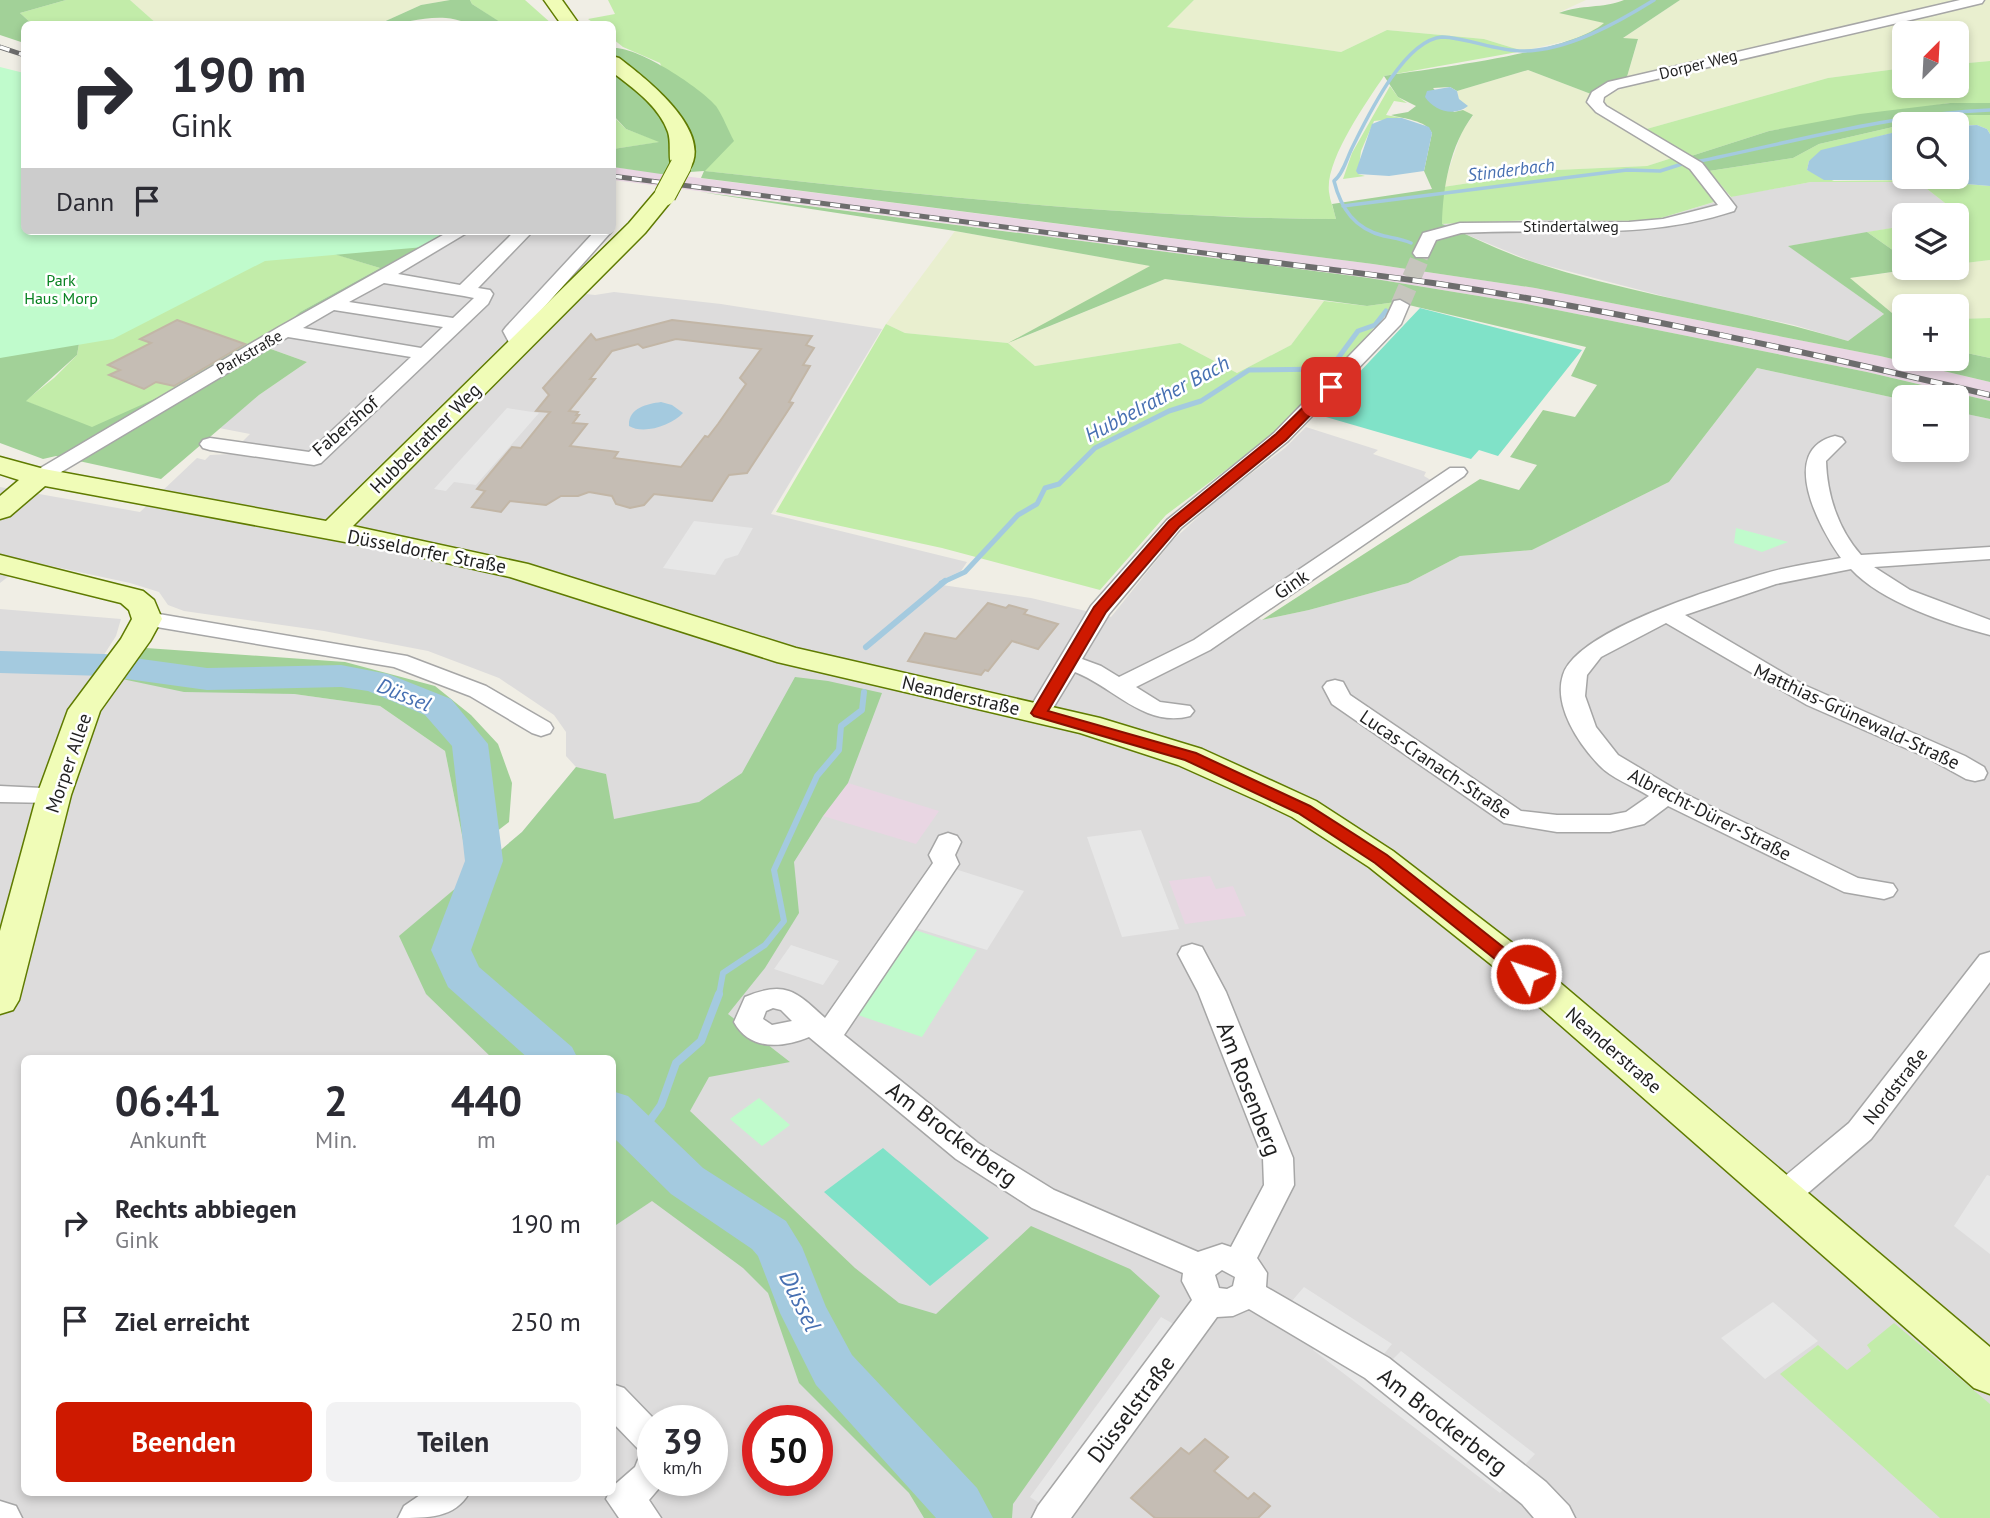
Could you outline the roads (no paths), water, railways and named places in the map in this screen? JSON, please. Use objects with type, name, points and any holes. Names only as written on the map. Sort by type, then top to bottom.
[{"type":"street","points":[[553,0],[568,21]]},
{"type":"street","name":"Dorper Weg","points":[[1728,207],[1707,178],[1686,160],[1601,109],[1595,102],[1597,95],[1613,85],[1732,54],[1826,37],[1977,0]]},
{"type":"street","name":"Hubbelrather Weg","points":[[331,532],[637,228],[665,195],[681,166],[681,136],[673,118],[660,101],[616,65]]},
{"type":"street","name":"Stindertalweg","points":[[1422,253],[1429,237],[1460,228],[1653,226],[1706,216],[1728,207]]},
{"type":"street","name":"Parkstraße","points":[[39,477],[285,331],[456,235]]},
{"type":"street","points":[[382,278],[464,291],[521,235]]},
{"type":"street","points":[[519,344],[512,331],[600,235]]},
{"type":"street","name":"Fabershof","points":[[210,444],[314,458],[482,300],[484,294],[464,291]]},
{"type":"street","points":[[334,304],[457,324]]},
{"type":"street","points":[[1039,713],[1099,611],[1174,524],[1281,437],[1395,320],[1401,305]]},
{"type":"street","points":[[285,331],[424,354]]},
{"type":"street","points":[[1835,442],[1816,459],[1818,490],[1830,522],[1856,562],[1876,579],[1990,628]]},
{"type":"street","name":"Düsseldorfer Straße","points":[[0,465],[39,477],[518,570],[786,654],[846,668]]},
{"type":"street","name":"Gink","points":[[1120,686],[1202,645],[1457,472]]},
{"type":"street","points":[[0,510],[39,477]]},
{"type":"street","name":"Albrecht-Dürer-Straße","points":[[1884,890],[1853,886],[1667,795],[1609,761],[1584,728],[1573,696],[1575,674],[1593,652],[1667,614],[1771,578],[1856,562],[1990,553]]},
{"type":"street","points":[[0,564],[132,597],[143,606],[147,620],[399,661],[478,691],[541,728]]},
{"type":"street","name":"Matthias-Grünewald-Straße","points":[[1667,614],[1815,700],[1885,732],[1942,753],[1975,773]]},
{"type":"street","name":"Morper Allee","points":[[0,1000],[54,795],[84,710],[147,620]]},
{"type":"street","points":[[1068,662],[1093,671],[1154,709],[1181,711]]},
{"type":"street","name":"Neanderstraße","points":[[846,668],[1039,713],[1190,757],[1304,809],[1370,852],[1506,957],[1990,1374]]},
{"type":"street","name":"Lucas-Cranach-Straße","points":[[1335,687],[1340,699],[1513,817],[1526,822],[1592,825],[1633,819],[1667,795]]},
{"type":"street","points":[[0,794],[54,795]]},
{"type":"street","name":"Am Brockerberg","points":[[948,842],[942,855],[946,864],[820,1031],[967,1151],[1043,1199],[1201,1267]]},
{"type":"street","name":"Am Rosenberg","points":[[1192,954],[1212,992],[1278,1158],[1279,1185],[1244,1277]]},
{"type":"street","name":"Nordstraße","points":[[1784,1195],[1860,1131],[1990,962]]},
{"type":"street","points":[[1222,1257],[1244,1277],[1244,1298],[1228,1303],[1212,1299],[1200,1288],[1198,1281],[1201,1267],[1222,1257]]},
{"type":"street","name":"Am Brockerberg","points":[[1244,1277],[1377,1368],[1534,1493],[1556,1518]]},
{"type":"street","name":"Düsselstraße","points":[[1050,1518],[1212,1299]]},
{"type":"street","points":[[616,1403],[637,1425]]},
{"type":"street","points":[[637,1487],[624,1499],[643,1518]]},
{"type":"street","points":[[416,1518],[448,1496]]},
{"type":"water","points":[[1450,87],[1457,91],[1459,99],[1468,106],[1457,111],[1445,111],[1434,106],[1425,97],[1427,91]]},
{"type":"water","points":[[1387,118],[1402,118],[1429,127],[1432,133],[1424,171],[1389,176],[1358,174],[1356,171],[1372,124]]},
{"type":"water","points":[[1969,125],[1987,129],[1990,134],[1990,186],[1969,184]]},
{"type":"water","points":[[1892,133],[1892,180],[1824,180],[1807,170],[1809,161],[1821,150]]},
{"type":"water","points":[[661,402],[672,405],[683,413],[672,421],[650,429],[635,429],[629,426],[635,411]]},
{"type":"waterway","name":"Hubbelrather Bach","points":[[1344,206],[1334,181],[1389,82],[1414,51],[1428,41],[1442,37],[1513,50],[1540,50],[1591,34],[1654,0]]},
{"type":"waterway","name":"Stinderbach","points":[[1695,162],[1878,123],[1990,110]]},
{"type":"waterway","name":"Stinderbach","points":[[1344,206],[1627,170],[1660,171],[1682,164]]},
{"type":"waterway","name":"Hubbelrather Bach","points":[[1344,206],[1357,223],[1374,233],[1411,243]]},
{"type":"waterway","name":"Hubbelrather Bach","points":[[945,581],[965,572],[1018,515],[1037,504],[1045,488],[1059,484],[1095,448],[1169,411],[1201,401],[1249,370],[1330,369],[1358,331],[1375,325],[1386,311]]},
{"type":"waterway","name":"Hubbelrather Bach","points":[[866,647],[945,581]]},
{"type":"waterway","name":"Düssel","points":[[0,662],[105,665],[207,679],[341,676],[376,682],[438,707],[470,744],[484,861],[451,950],[463,976],[552,1055]]},
{"type":"waterway","name":"Hubbelrather Bach","points":[[719,995],[723,973],[765,945],[784,921],[774,870],[817,776],[839,750],[841,726],[862,710],[864,692]]},
{"type":"waterway","name":"Hubbelrather Bach","points":[[641,1133],[661,1105],[676,1063],[701,1041],[719,994]]},
{"type":"waterway","name":"Düssel","points":[[616,1112],[687,1181],[769,1235],[778,1247],[804,1313],[834,1370],[923,1464],[966,1518]]},
{"type":"tunnel","points":[[1420,257],[1422,253]]},
{"type":"tunnel","points":[[1400,305],[1421,256]]},
{"type":"railway","points":[[0,47],[21,54]]},
{"type":"railway","points":[[616,177],[1235,257]]},
{"type":"railway","points":[[1222,256],[1433,283],[1573,306],[1782,348],[1990,395]]},
{"type":"park label","name":"Park Haus Morp","points":[[61,289]]}]
